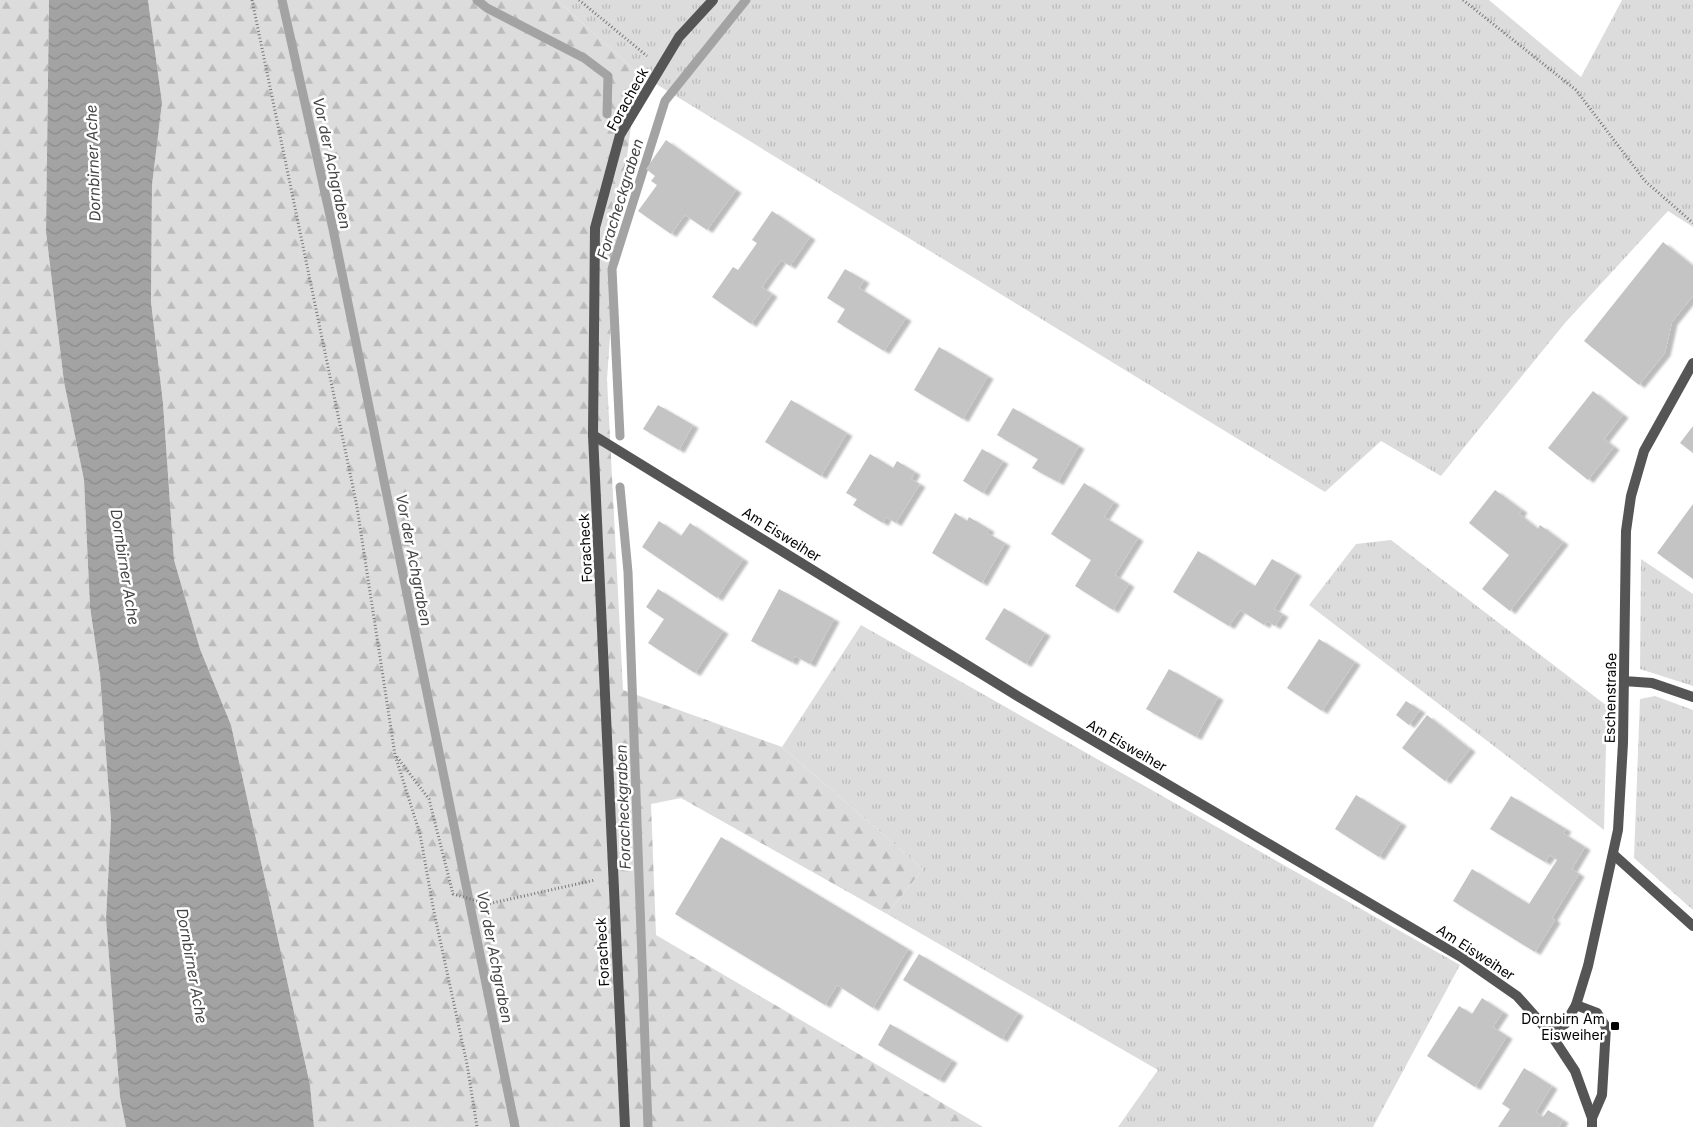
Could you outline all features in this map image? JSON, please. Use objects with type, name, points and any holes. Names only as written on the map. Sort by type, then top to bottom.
[{"type":"street","name":"Foracheck","points":[[625,1127],[593,435],[595,228],[620,135],[678,37],[713,0]]},
{"type":"street","name":"Eschenstraße","points":[[1550,1033],[1565,1024],[1576,1005],[1588,966],[1614,855],[1619,820],[1623,743],[1626,531],[1630,496],[1644,450],[1693,363]]},
{"type":"street","name":"Am Eisweiher","points":[[593,435],[1019,697],[1461,957],[1517,996],[1550,1033],[1575,1071],[1592,1123]]},
{"type":"street","points":[[1624,681],[1652,683],[1693,697]]},
{"type":"street","points":[[1614,855],[1693,926]]},
{"type":"street","points":[[1576,1005],[1597,1013],[1606,1027],[1602,1095],[1592,1123]]},
{"type":"path","points":[[252,0],[357,507],[396,755],[420,834],[477,1127]]},
{"type":"path","points":[[579,0],[661,67]]},
{"type":"path","points":[[1463,0],[1576,90],[1645,181],[1693,223]]},
{"type":"path","points":[[396,755],[429,798],[453,894],[488,904],[613,876]]},
{"type":"green space","points":[[0,0],[49,0],[46,232],[64,382],[84,480],[90,607],[100,675],[111,821],[106,919],[120,1097],[126,1127],[0,1127]]},
{"type":"green space","points":[[148,0],[557,0],[638,73],[618,224],[607,379],[623,690],[782,747],[923,869],[887,914],[681,798],[651,804],[656,935],[983,1127],[314,1127],[310,1085],[231,725],[200,649],[174,560],[163,403],[151,302],[152,185],[162,103]]},
{"type":"green space","points":[[557,0],[1489,0],[1581,77],[1622,0],[1693,0],[1693,227],[1668,211],[1565,323],[1441,476],[1381,441],[1325,492],[638,73]]},
{"type":"green space","points":[[1391,540],[1607,706],[1604,830],[1309,605],[1356,544]]},
{"type":"green space","points":[[1641,559],[1693,594],[1693,686],[1640,669]]},
{"type":"green space","points":[[861,625],[1460,965],[1373,1127],[1118,1127],[1158,1070],[887,914],[923,869],[782,747]]},
{"type":"green space","points":[[1655,696],[1693,710],[1693,910],[1634,858],[1640,699]]},
{"type":"water","name":"Dornbirner Ache","points":[[49,0],[148,0],[162,103],[152,185],[151,302],[163,403],[174,560],[200,649],[231,725],[310,1085],[314,1127],[126,1127],[120,1097],[106,919],[111,821],[100,675],[90,607],[84,480],[64,382],[46,232]]},
{"type":"building","points":[[666,140],[736,190],[707,230],[685,215],[671,234],[638,211],[657,185],[651,181],[655,176],[646,169]]},
{"type":"building","points":[[772,211],[810,237],[790,266],[781,260],[762,287],[772,294],[751,324],[712,297],[733,267],[738,270],[757,243],[752,240]]},
{"type":"building","points":[[1663,242],[1693,266],[1693,296],[1672,322],[1665,353],[1639,385],[1584,341]]},
{"type":"building","points":[[845,269],[864,280],[859,288],[906,318],[884,351],[837,322],[845,309],[827,298]]},
{"type":"building","points":[[939,347],[988,376],[963,419],[914,390]]},
{"type":"building","points":[[1593,391],[1623,415],[1604,439],[1614,447],[1588,480],[1548,448]]},
{"type":"building","points":[[791,400],[847,433],[821,476],[765,442]]},
{"type":"building","points":[[658,405],[693,425],[679,450],[643,429]]},
{"type":"building","points":[[1013,408],[1079,446],[1058,482],[1032,468],[1038,459],[997,435]]},
{"type":"building","points":[[1693,426],[1693,453],[1680,443]]},
{"type":"building","points":[[982,449],[1003,461],[983,493],[963,481]]},
{"type":"building","points":[[870,454],[893,468],[897,461],[915,472],[911,479],[920,484],[896,523],[886,517],[883,523],[853,505],[857,499],[846,493]]},
{"type":"building","points":[[1084,483],[1114,502],[1104,517],[1138,538],[1115,575],[1129,584],[1113,610],[1075,586],[1091,560],[1051,534]]},
{"type":"building","points":[[1495,490],[1522,510],[1519,514],[1538,529],[1540,525],[1563,542],[1510,611],[1482,589],[1509,555],[1469,523]]},
{"type":"building","points":[[1693,504],[1693,579],[1657,553]]},
{"type":"building","points":[[955,513],[967,521],[969,517],[989,529],[987,533],[1005,543],[982,583],[932,553]]},
{"type":"building","points":[[659,521],[681,536],[690,523],[743,559],[717,598],[642,547]]},
{"type":"building","points":[[1198,551],[1255,586],[1272,559],[1296,573],[1274,609],[1283,614],[1275,626],[1267,621],[1264,625],[1240,610],[1229,626],[1173,592]]},
{"type":"building","points":[[658,589],[723,631],[695,673],[648,643],[664,619],[646,607]]},
{"type":"building","points":[[779,589],[834,619],[810,664],[795,656],[792,662],[751,641]]},
{"type":"building","points":[[1004,608],[1045,633],[1026,664],[985,639]]},
{"type":"building","points":[[1319,639],[1355,662],[1322,711],[1287,688]]},
{"type":"building","points":[[1169,669],[1218,697],[1196,737],[1146,709]]},
{"type":"building","points":[[1406,701],[1420,710],[1409,725],[1396,715]]},
{"type":"building","points":[[1427,715],[1470,749],[1445,781],[1402,748]]},
{"type":"building","points":[[1356,795],[1401,823],[1379,857],[1335,829]]},
{"type":"building","points":[[1511,796],[1566,829],[1563,833],[1585,847],[1572,869],[1579,874],[1552,918],[1555,920],[1535,952],[1453,901],[1472,869],[1529,904],[1557,860],[1550,855],[1545,862],[1490,829]]},
{"type":"building","points":[[721,837],[908,949],[873,1008],[837,985],[825,1005],[675,914]]},
{"type":"building","points":[[919,954],[1018,1013],[1002,1039],[903,980]]},
{"type":"building","points":[[1482,998],[1503,1012],[1493,1027],[1507,1036],[1475,1087],[1427,1056],[1459,1006],[1472,1014]]},
{"type":"building","points":[[890,1024],[952,1060],[939,1080],[878,1045]]},
{"type":"building","points":[[1524,1068],[1552,1086],[1536,1112],[1543,1117],[1548,1110],[1563,1120],[1559,1127],[1498,1127],[1510,1109],[1502,1104]]},
{"type":"waterway","name":"Vor der Achgraben","points":[[282,0],[333,229],[515,1127]]},
{"type":"waterway","points":[[477,0],[487,8],[584,58],[608,76],[607,114]]},
{"type":"waterway","name":"Foracheckgraben","points":[[620,436],[612,269],[665,101],[746,0]]},
{"type":"waterway","name":"Foracheckgraben","points":[[620,487],[628,572],[648,1127]]},
{"type":"place","name":"Dornbirn Am Eisweiher","points":[[1615,1026]]}]
